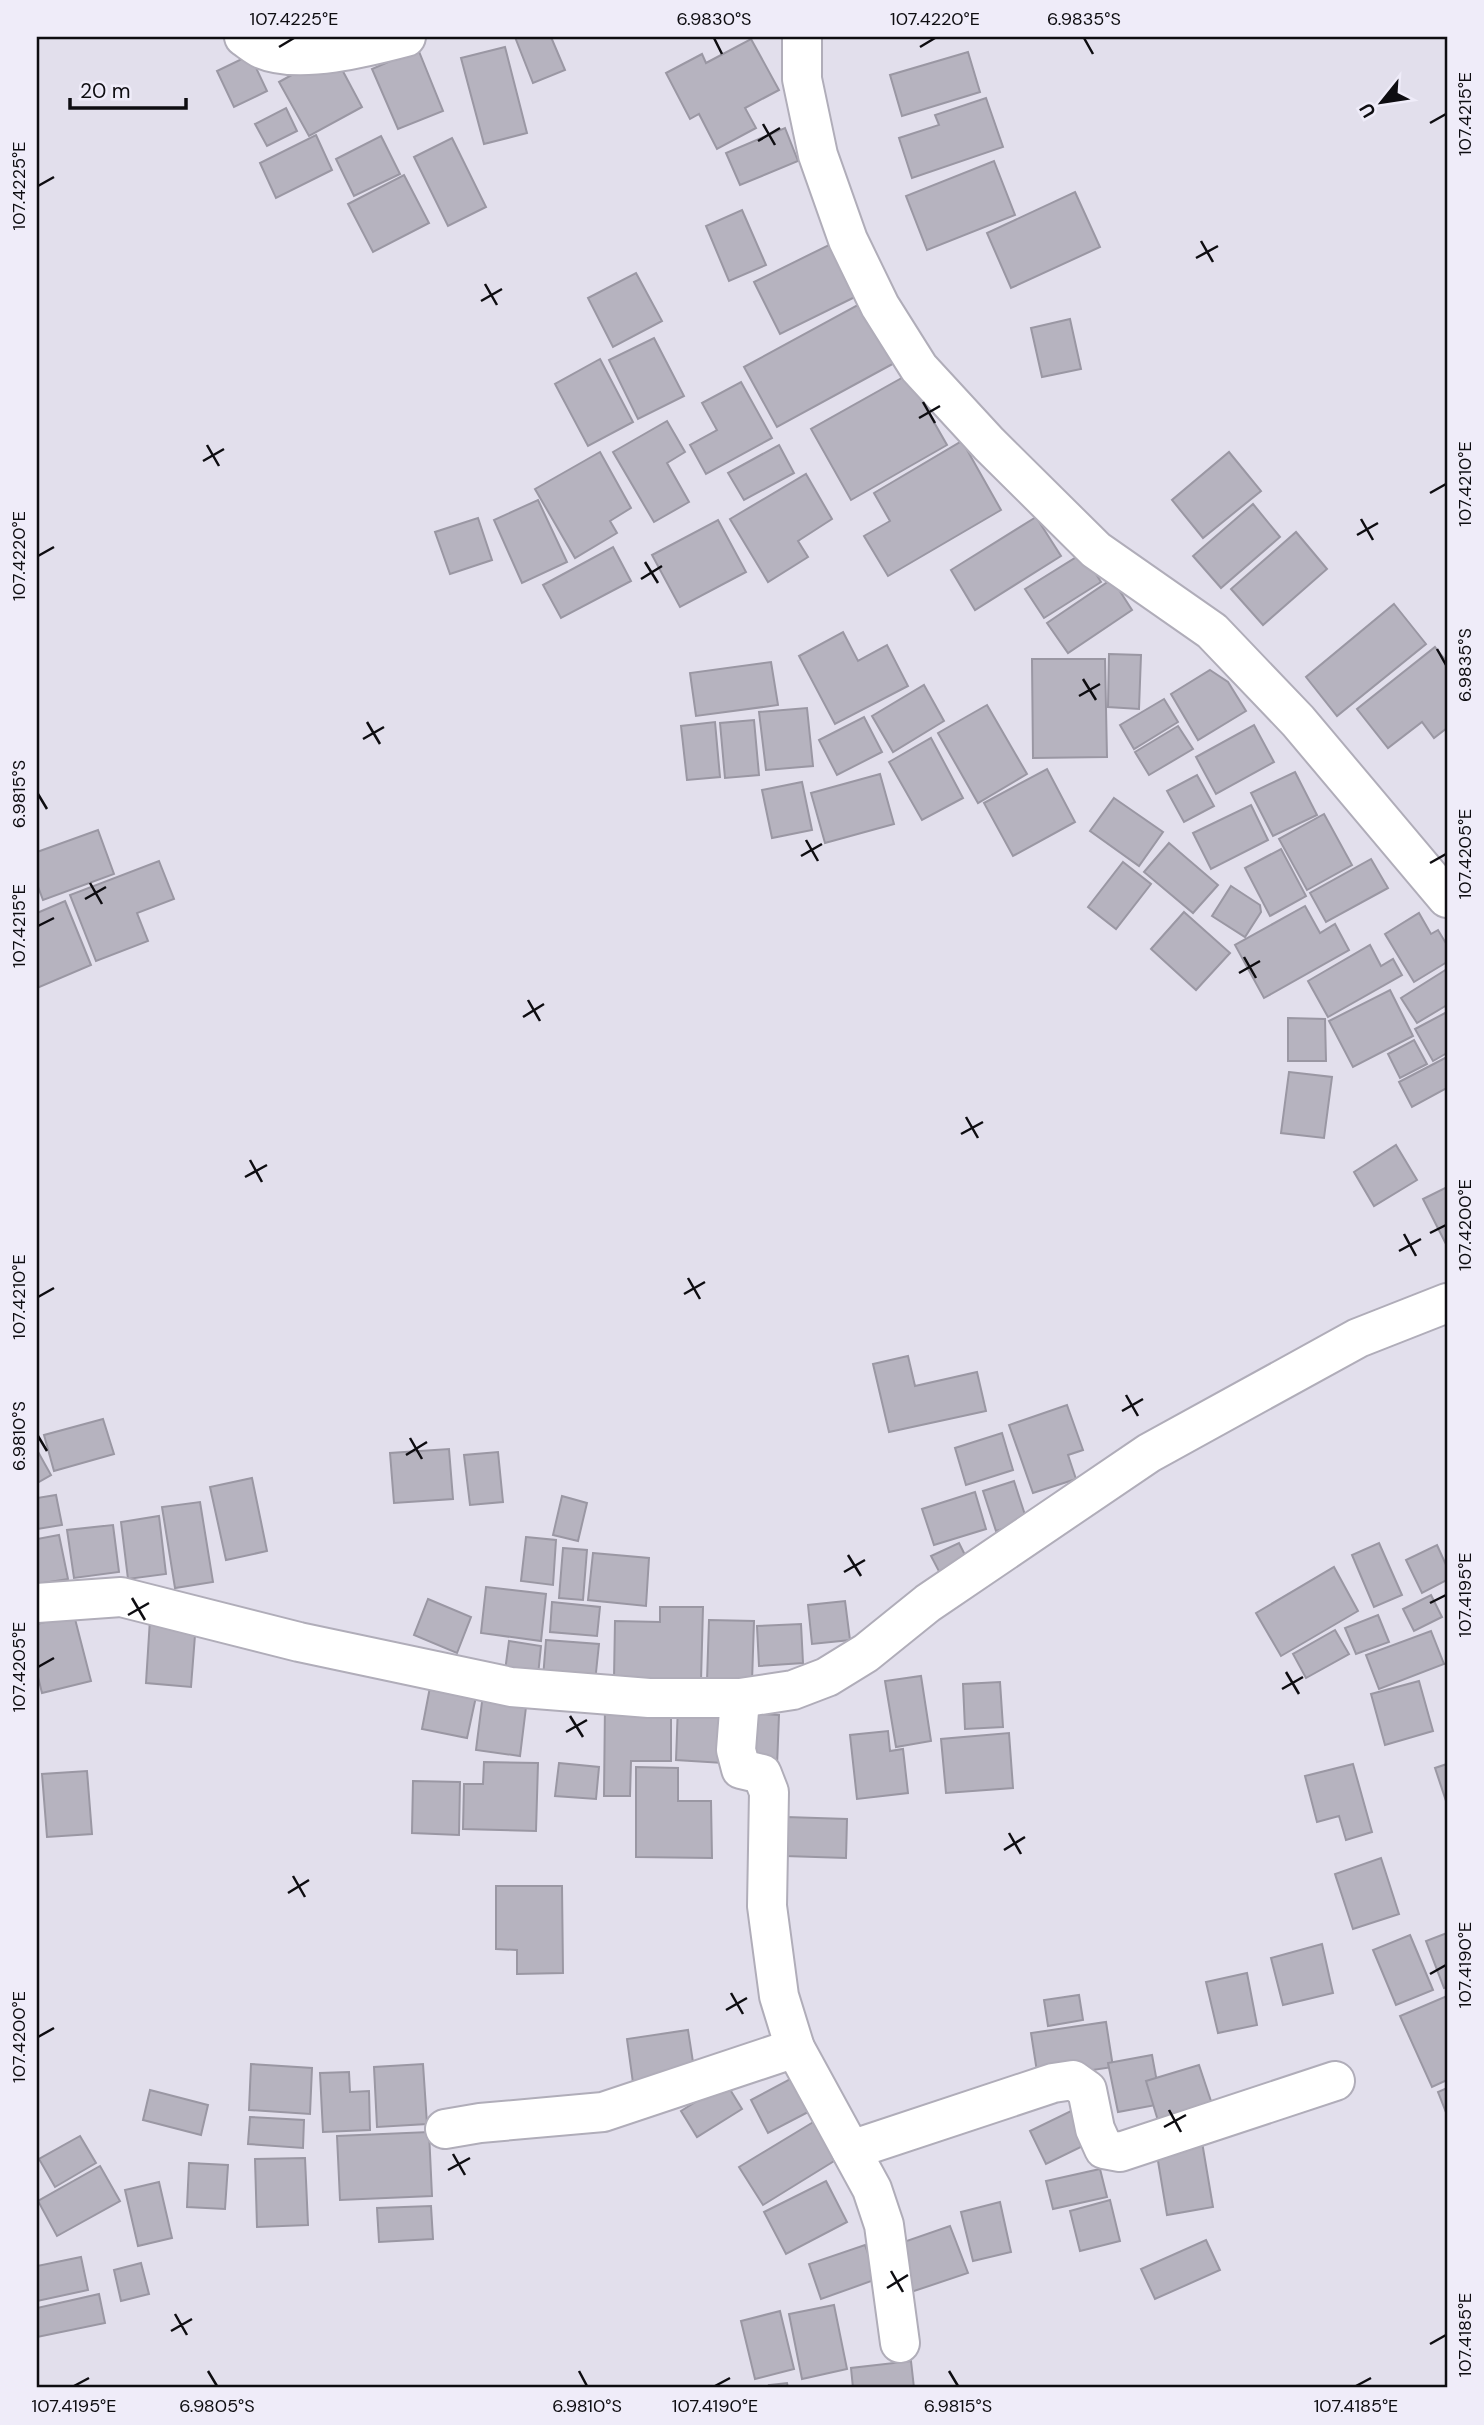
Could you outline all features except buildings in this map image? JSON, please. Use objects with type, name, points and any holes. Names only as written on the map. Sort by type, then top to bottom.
[{"type":"street","points":[[244,37],[262,49],[292,56],[366,47],[406,37]]},
{"type":"street","points":[[802,37],[802,79],[818,155],[848,240],[880,306],[919,368],[989,444],[1096,550],[1212,631],[1298,720],[1447,898]]},
{"type":"street","points":[[37,1603],[121,1597],[299,1642],[511,1686],[649,1698],[740,1698],[793,1690],[827,1677],[866,1653],[928,1603],[1149,1454],[1358,1338],[1447,1303]]},
{"type":"street","points":[[740,1698],[736,1751],[741,1769],[762,1774],[769,1792],[767,1906],[779,1996],[796,2048],[872,2189],[884,2225],[900,2343]]},
{"type":"street","points":[[445,2129],[480,2123],[603,2112],[796,2048]]},
{"type":"street","points":[[851,2150],[1053,2083],[1073,2080],[1087,2090],[1095,2129],[1104,2149],[1121,2152],[1335,2081]]}]
